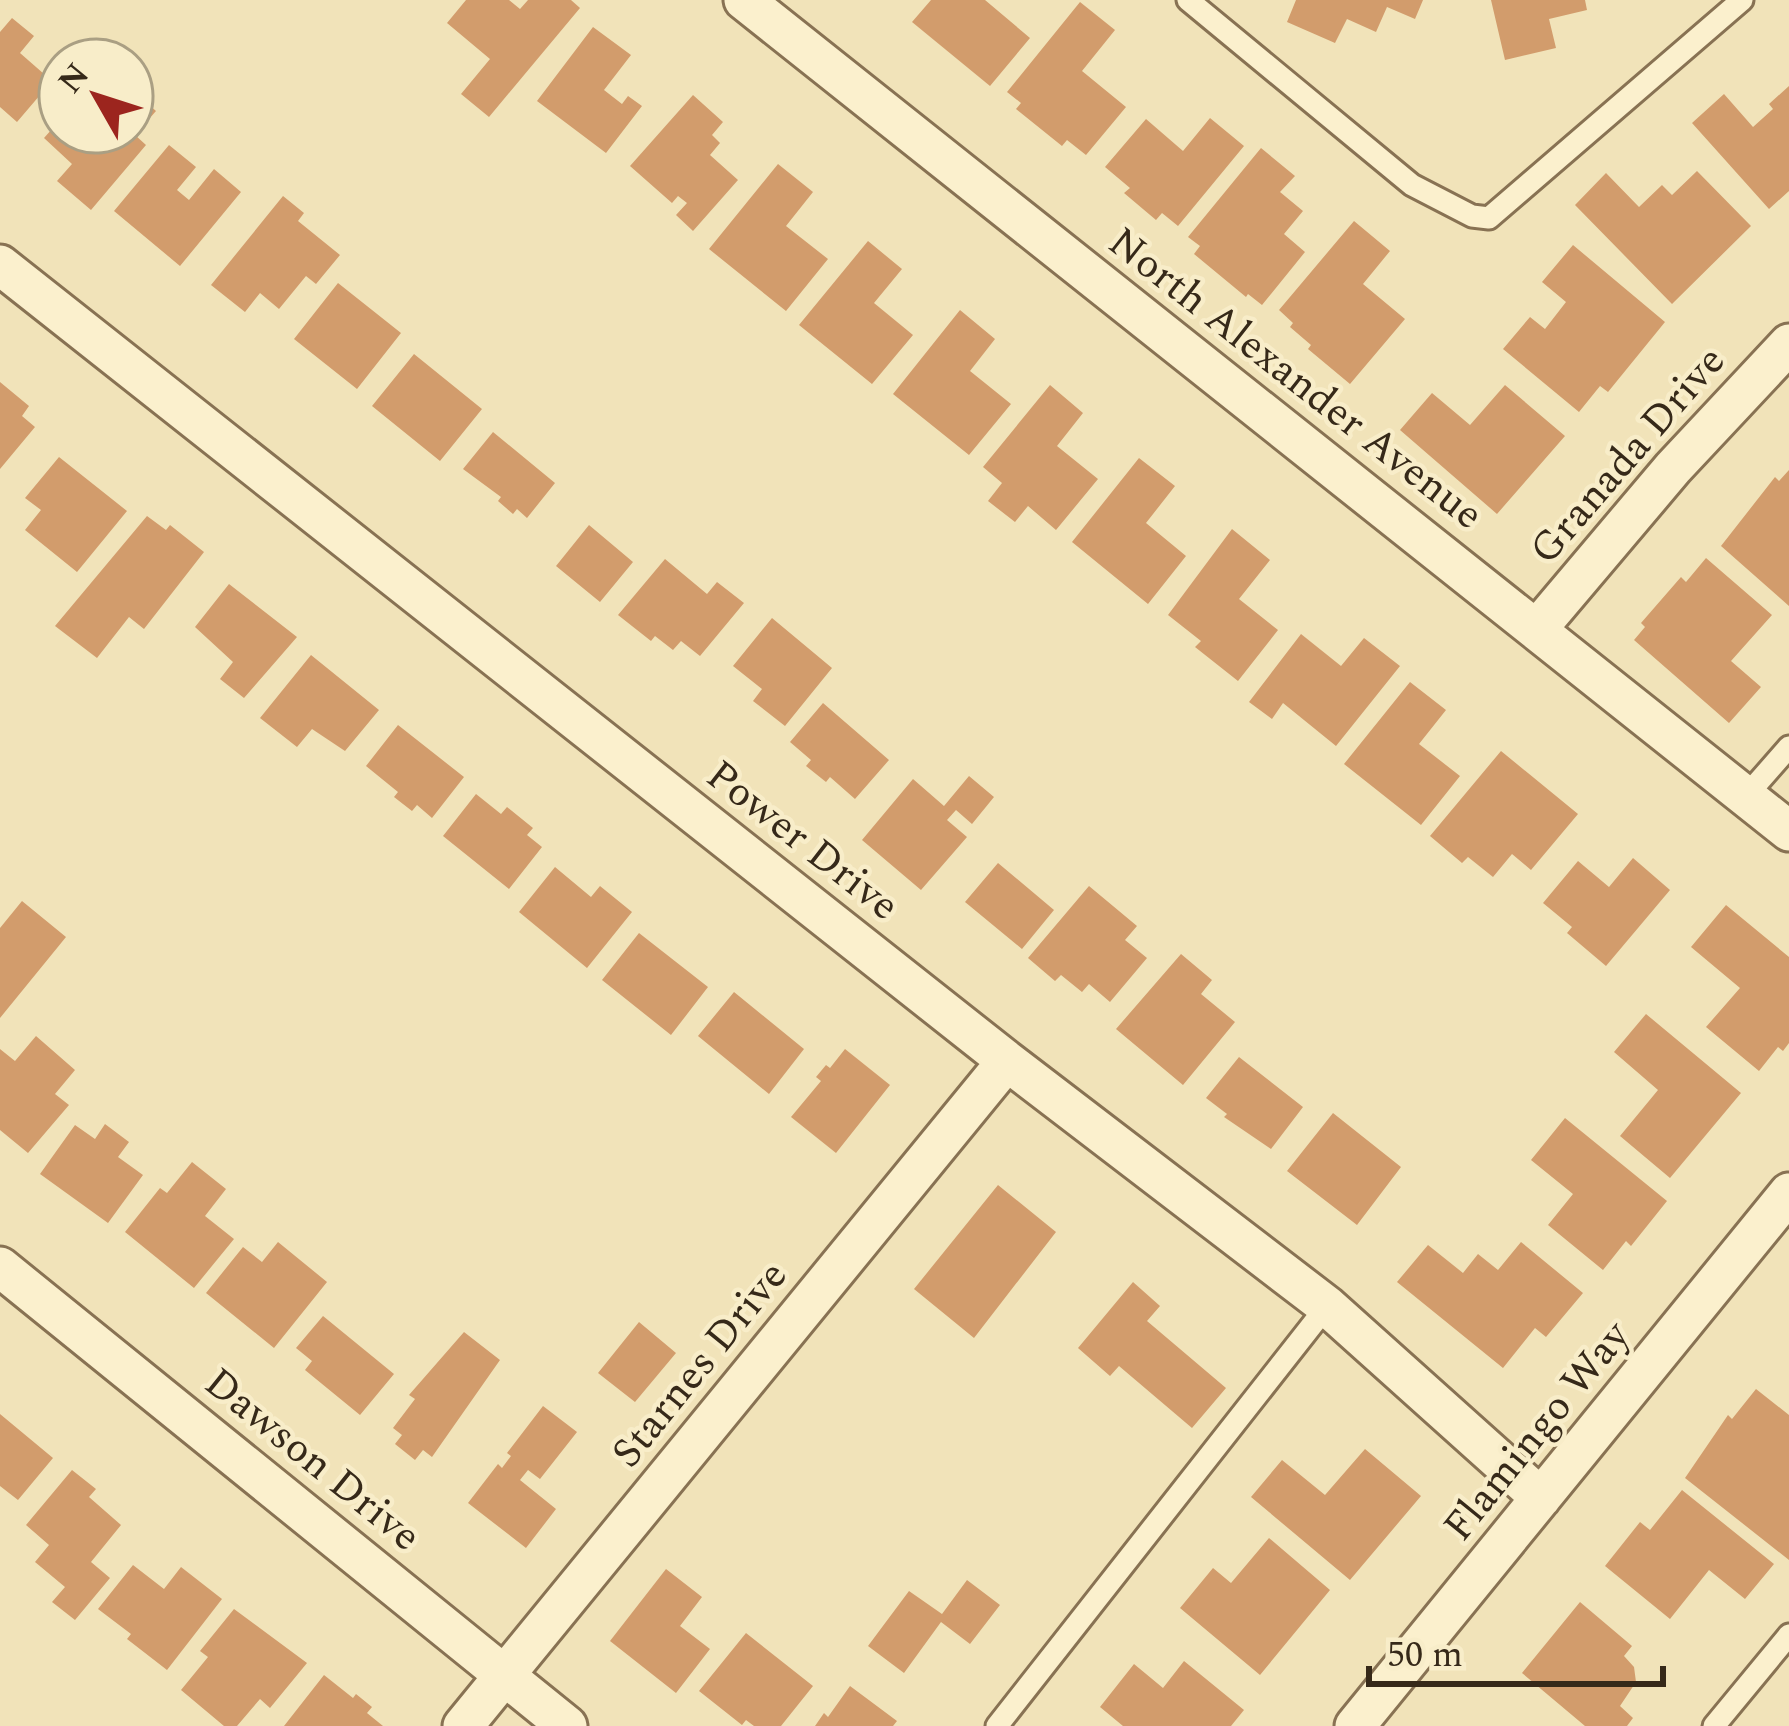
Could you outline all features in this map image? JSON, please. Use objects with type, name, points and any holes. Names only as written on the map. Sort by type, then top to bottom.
[{"type":"street","name":"North Alexander Avenue","points":[[744,0],[1789,831]]},
{"type":"street","name":"Power Drive","points":[[0,265],[1007,1061],[1327,1306],[1541,1498]]},
{"type":"street","name":"Granada Drive","points":[[1537,629],[1672,468],[1789,344]]},
{"type":"street","name":"Starnes Drive","points":[[464,1726],[1007,1061]]},
{"type":"street","name":"Flamingo Way","points":[[1355,1726],[1789,1193]]},
{"type":"street","name":"Dawson Drive","points":[[0,1267],[567,1726]]},
{"type":"lane","points":[[1188,0],[1412,185],[1472,217],[1489,218],[1742,0]]},
{"type":"lane","points":[[1746,796],[1789,747]]},
{"type":"lane","points":[[997,1726],[1327,1306]]},
{"type":"lane","points":[[1714,1726],[1789,1635]]},
{"type":"building","points":[[466,0],[509,0],[520,9],[528,0],[571,0],[580,8],[489,117],[461,94],[490,59],[447,23]]},
{"type":"building","points":[[931,0],[985,0],[1030,38],[990,86],[912,22]]},
{"type":"building","points":[[1296,0],[1423,0],[1415,19],[1387,7],[1376,32],[1347,19],[1335,43],[1287,22]]},
{"type":"building","points":[[1491,0],[1585,0],[1587,10],[1549,19],[1556,48],[1505,60]]},
{"type":"building","points":[[1080,2],[1115,30],[1082,71],[1126,107],[1086,155],[1067,140],[1062,146],[1016,109],[1021,103],[1007,92]]},
{"type":"building","points":[[12,18],[34,36],[20,53],[36,67],[36,100],[17,122],[0,107],[0,32]]},
{"type":"building","points":[[593,27],[631,55],[604,90],[622,104],[628,96],[642,106],[606,153],[537,101]]},
{"type":"building","points":[[1789,86],[1789,191],[1769,209],[1692,123],[1724,94],[1753,127]]},
{"type":"building","points":[[693,95],[723,122],[712,135],[720,143],[710,155],[738,180],[693,231],[676,215],[687,203],[678,196],[672,203],[630,166]]},
{"type":"building","points":[[1210,118],[1244,146],[1178,226],[1162,213],[1156,220],[1124,193],[1130,188],[1105,167],[1146,119],[1183,151]]},
{"type":"building","points":[[169,145],[196,167],[177,190],[189,200],[214,169],[241,192],[180,266],[114,211]]},
{"type":"building","points":[[1261,148],[1295,176],[1280,192],[1303,211],[1284,234],[1305,252],[1262,305],[1194,254],[1200,246],[1188,237]]},
{"type":"building","points":[[63,156],[137,156],[91,210],[57,181],[72,164]]},
{"type":"building","points":[[778,164],[813,192],[786,226],[828,259],[786,311],[709,249]]},
{"type":"building","points":[[1697,171],[1751,226],[1672,304],[1575,205],[1606,173],[1639,207],[1662,185],[1672,195]]},
{"type":"building","points":[[283,196],[304,213],[298,221],[340,255],[316,284],[306,276],[279,309],[260,293],[245,312],[211,285]]},
{"type":"building","points":[[1354,221],[1390,251],[1363,284],[1405,319],[1350,384],[1308,349],[1311,345],[1279,310]]},
{"type":"building","points":[[868,241],[902,269],[874,303],[913,335],[872,384],[799,325]]},
{"type":"building","points":[[1573,245],[1665,322],[1608,392],[1600,386],[1579,412],[1503,349],[1530,317],[1545,329],[1566,302],[1542,282]]},
{"type":"building","points":[[338,283],[401,333],[357,389],[294,339]]},
{"type":"building","points":[[960,310],[995,339],[970,371],[1011,404],[969,455],[893,394]]},
{"type":"building","points":[[414,354],[482,409],[440,461],[372,406]]},
{"type":"building","points":[[0,382],[29,406],[22,416],[35,427],[0,469]]},
{"type":"building","points":[[1050,385],[1083,413],[1057,446],[1098,479],[1056,530],[1028,506],[1015,522],[988,501],[1002,483],[983,467]]},
{"type":"building","points":[[1505,385],[1565,436],[1497,514],[1400,430],[1432,393],[1470,425]]},
{"type":"building","points":[[493,432],[555,483],[527,518],[517,509],[513,514],[498,501],[501,497],[463,469]]},
{"type":"building","points":[[59,457],[127,511],[77,572],[25,530],[41,510],[25,498]]},
{"type":"building","points":[[1139,458],[1175,486],[1146,523],[1186,556],[1148,604],[1072,542]]},
{"type":"building","points":[[1789,470],[1789,606],[1721,546],[1775,477],[1779,481]]},
{"type":"building","points":[[147,516],[166,530],[170,525],[204,552],[144,629],[129,617],[97,658],[55,626]]},
{"type":"building","points":[[589,525],[633,562],[600,602],[556,566]]},
{"type":"building","points":[[1232,529],[1270,560],[1239,599],[1278,630],[1238,681],[1195,647],[1201,641],[1168,615]]},
{"type":"building","points":[[1706,558],[1772,615],[1731,661],[1761,687],[1729,723],[1634,640],[1645,627],[1641,623],[1681,577],[1686,582]]},
{"type":"building","points":[[665,559],[707,594],[717,582],[744,603],[700,656],[681,641],[673,650],[655,636],[651,641],[618,615]]},
{"type":"building","points":[[229,584],[297,637],[244,698],[220,679],[233,662],[195,627]]},
{"type":"building","points":[[772,618],[832,668],[785,726],[753,701],[762,689],[733,666]]},
{"type":"building","points":[[1301,634],[1341,666],[1364,638],[1400,666],[1336,746],[1283,703],[1272,719],[1249,702]]},
{"type":"building","points":[[311,655],[379,710],[345,751],[312,729],[297,747],[260,718]]},
{"type":"building","points":[[1410,682],[1446,710],[1419,744],[1460,776],[1421,825],[1344,764]]},
{"type":"building","points":[[823,703],[889,760],[855,799],[830,777],[826,782],[806,766],[811,760],[790,742]]},
{"type":"building","points":[[398,725],[464,777],[432,818],[417,805],[412,811],[394,797],[398,792],[366,766]]},
{"type":"building","points":[[1501,751],[1578,814],[1531,870],[1512,854],[1493,877],[1468,857],[1462,863],[1430,836]]},
{"type":"building","points":[[969,776],[994,797],[972,824],[956,810],[947,820],[967,837],[921,890],[862,840],[913,779],[944,806]]},
{"type":"building","points":[[476,794],[501,814],[507,807],[533,828],[527,835],[542,847],[509,889],[443,836]]},
{"type":"building","points":[[1633,858],[1670,890],[1606,966],[1567,933],[1572,927],[1543,903],[1578,861],[1609,887]]},
{"type":"building","points":[[998,863],[1054,910],[1022,949],[965,902]]},
{"type":"building","points":[[555,867],[591,897],[600,886],[632,912],[587,968],[519,912]]},
{"type":"building","points":[[1089,886],[1137,926],[1125,940],[1147,958],[1110,1002],[1089,984],[1082,992],[1061,975],[1055,981],[1028,958]]},
{"type":"building","points":[[22,901],[66,937],[0,1018],[0,928]]},
{"type":"building","points":[[1726,905],[1789,957],[1789,1043],[1783,1051],[1778,1047],[1759,1071],[1706,1027],[1740,988],[1691,947]]},
{"type":"building","points":[[639,933],[708,987],[671,1035],[602,980]]},
{"type":"building","points":[[1181,954],[1212,980],[1201,994],[1235,1022],[1183,1085],[1116,1029]]},
{"type":"building","points":[[734,992],[804,1049],[769,1094],[698,1036]]},
{"type":"building","points":[[1646,1014],[1741,1093],[1670,1178],[1620,1136],[1658,1090],[1614,1052]]},
{"type":"building","points":[[36,1036],[75,1070],[55,1094],[69,1105],[28,1153],[0,1130],[0,1049],[15,1061]]},
{"type":"building","points":[[845,1049],[890,1085],[836,1153],[791,1117],[821,1081],[816,1077]]},
{"type":"building","points":[[1239,1057],[1303,1107],[1271,1149],[1224,1117],[1227,1114],[1206,1098]]},
{"type":"building","points":[[1333,1113],[1401,1167],[1357,1225],[1287,1171]]},
{"type":"building","points":[[1565,1118],[1667,1201],[1631,1246],[1626,1241],[1603,1270],[1548,1225],[1573,1194],[1531,1160]]},
{"type":"building","points":[[105,1124],[129,1142],[118,1157],[143,1175],[108,1223],[40,1174],[75,1125],[95,1139]]},
{"type":"building","points":[[192,1162],[226,1189],[205,1216],[234,1239],[194,1288],[125,1232],[160,1188],[167,1193]]},
{"type":"building","points":[[998,1185],[1056,1232],[974,1338],[914,1289]]},
{"type":"building","points":[[278,1242],[327,1282],[274,1348],[206,1293],[243,1247],[262,1262]]},
{"type":"building","points":[[1521,1242],[1583,1293],[1546,1337],[1535,1328],[1503,1368],[1397,1282],[1428,1245],[1463,1273],[1478,1254],[1498,1270]]},
{"type":"building","points":[[1133,1282],[1160,1306],[1147,1321],[1226,1388],[1192,1428],[1119,1366],[1110,1376],[1078,1348]]},
{"type":"building","points":[[323,1316],[394,1374],[360,1415],[305,1370],[312,1361],[296,1348]]},
{"type":"building","points":[[639,1322],[676,1353],[635,1402],[598,1373]]},
{"type":"building","points":[[464,1332],[500,1360],[432,1457],[423,1450],[415,1460],[395,1444],[402,1435],[393,1428],[415,1399],[409,1395]]},
{"type":"building","points":[[1756,1389],[1789,1415],[1789,1560],[1685,1478],[1728,1415],[1732,1419]]},
{"type":"building","points":[[543,1406],[577,1432],[540,1479],[528,1470],[520,1480],[556,1509],[526,1548],[468,1503],[498,1464],[502,1468],[511,1456],[507,1453]]},
{"type":"building","points":[[0,1414],[53,1458],[18,1500],[0,1486]]},
{"type":"building","points":[[1365,1449],[1421,1496],[1350,1580],[1251,1497],[1282,1460],[1325,1495]]},
{"type":"building","points":[[72,1470],[96,1489],[89,1497],[121,1525],[91,1562],[110,1578],[75,1620],[52,1602],[65,1587],[35,1562],[49,1545],[26,1525]]},
{"type":"building","points":[[1682,1490],[1774,1564],[1745,1599],[1709,1570],[1670,1619],[1605,1566],[1640,1522],[1650,1530]]},
{"type":"building","points":[[1269,1538],[1330,1590],[1260,1675],[1180,1608],[1213,1568],[1231,1583]]},
{"type":"building","points":[[133,1565],[164,1589],[181,1567],[222,1599],[167,1670],[98,1609]]},
{"type":"building","points":[[666,1569],[702,1597],[680,1626],[710,1649],[676,1693],[610,1641]]},
{"type":"building","points":[[967,1580],[1000,1605],[970,1644],[941,1622],[904,1673],[868,1646],[909,1591],[942,1614]]},
{"type":"building","points":[[1580,1602],[1632,1646],[1624,1656],[1634,1667],[1636,1682],[1620,1706],[1633,1718],[1627,1726],[1585,1726],[1522,1673]]},
{"type":"building","points":[[234,1609],[307,1663],[270,1708],[260,1699],[237,1726],[224,1726],[181,1690],[208,1657],[200,1651]]},
{"type":"building","points":[[746,1633],[813,1686],[781,1726],[754,1726],[746,1720],[742,1725],[699,1691]]},
{"type":"building","points":[[1184,1661],[1244,1710],[1231,1726],[1123,1726],[1100,1707],[1134,1664],[1163,1688]]},
{"type":"building","points":[[324,1675],[372,1707],[367,1713],[383,1726],[284,1726]]},
{"type":"building","points":[[850,1686],[897,1721],[893,1726],[815,1726],[824,1713],[828,1717]]}]
